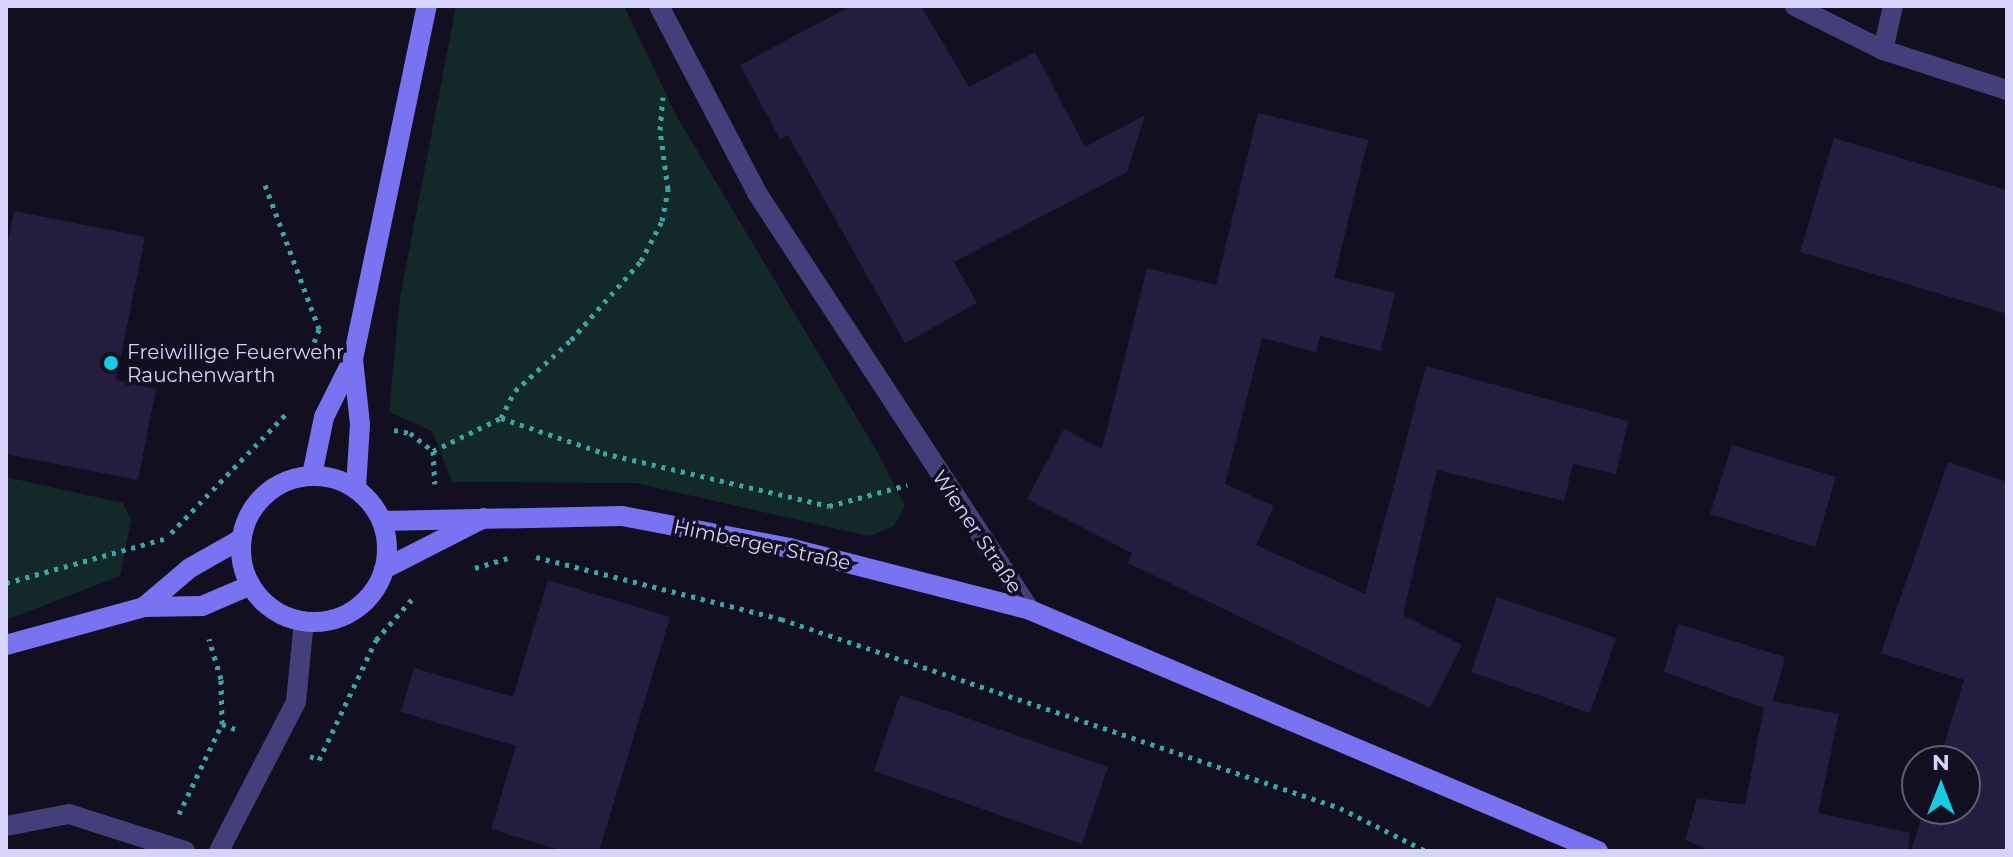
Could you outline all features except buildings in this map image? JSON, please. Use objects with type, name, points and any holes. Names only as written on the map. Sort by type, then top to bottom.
[{"type":"main road","points":[[312,475],[324,417],[353,359],[427,6]]},
{"type":"main road","points":[[353,359],[360,424],[356,488]]},
{"type":"main road","points":[[144,607],[182,575],[241,539],[264,494],[312,475],[356,488],[383,521],[384,569]]},
{"type":"main road","name":"Himberger Straße","points":[[304,621],[322,622],[354,610],[377,585],[384,569],[489,516]]},
{"type":"main road","name":"Himberger Straße","points":[[383,521],[489,516],[622,516],[789,548],[1030,610]]},
{"type":"main road","points":[[241,539],[251,585],[279,613],[304,621]]},
{"type":"main road","points":[[6,645],[99,623],[144,607],[196,606],[251,585]]},
{"type":"main road","name":"Wiener Straße","points":[[1030,610],[1598,851]]},
{"type":"street","name":"Wiener Straße","points":[[659,6],[683,58],[757,193],[939,477],[1030,610]]},
{"type":"street","points":[[1795,6],[1883,50],[2007,90]]},
{"type":"street","points":[[1883,50],[1893,6]]},
{"type":"street","points":[[219,851],[296,702],[304,621]]},
{"type":"street","points":[[6,826],[69,814],[185,851]]},
{"type":"path","points":[[360,424],[410,433],[433,451],[501,418],[515,391],[571,340],[641,261],[662,221],[668,189],[660,130],[663,92],[683,58]]},
{"type":"path","points":[[265,185],[319,329],[305,369]]},
{"type":"path","points":[[6,583],[165,539],[290,410],[324,417]]},
{"type":"path","points":[[501,418],[603,453],[829,506],[939,477]]},
{"type":"path","points":[[165,539],[182,575]]},
{"type":"path","points":[[470,569],[524,554],[781,619],[1340,808],[1426,851]]},
{"type":"path","points":[[222,724],[319,760],[376,640],[422,591]]},
{"type":"path","points":[[164,845],[222,724],[221,679],[196,606]]},
{"type":"green space","points":[[456,6],[624,6],[677,117],[878,453],[905,506],[894,526],[869,536],[636,483],[452,482],[432,431],[389,412],[400,298]]},
{"type":"green space","points":[[6,477],[123,503],[131,520],[120,576],[6,620]]},
{"type":"place","name":"Freiwillige Feuerwehr Rauchenwarth","points":[[111,363]]}]
